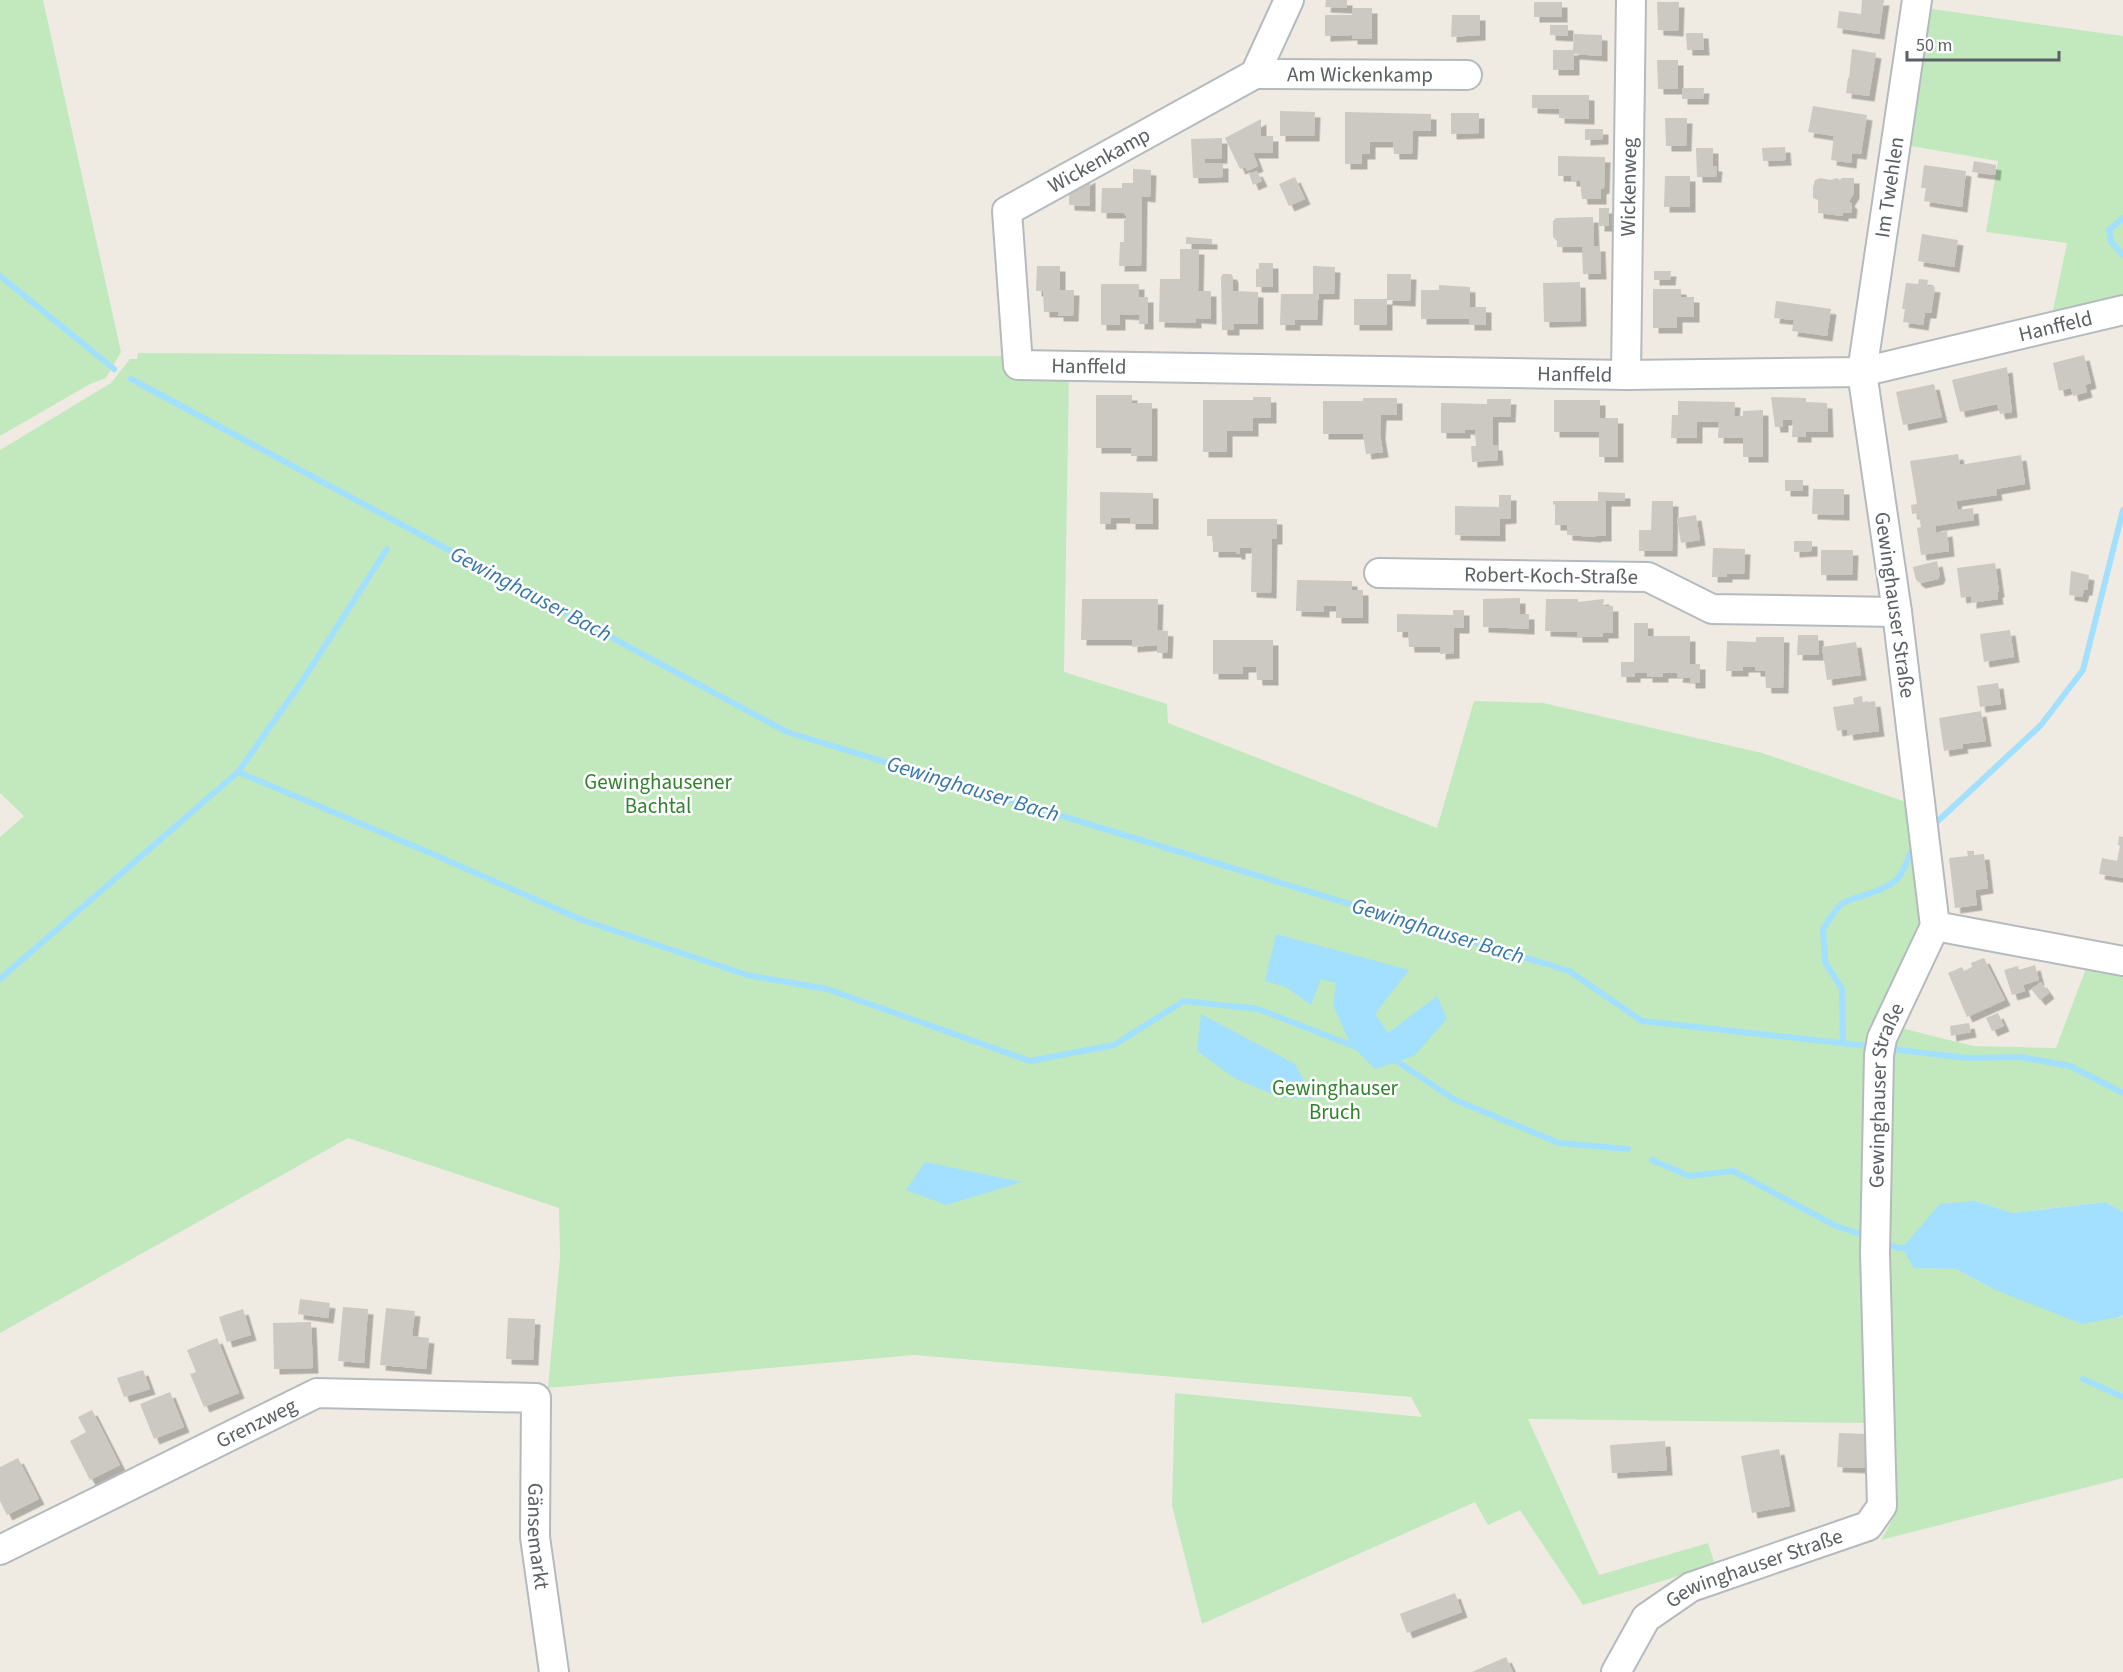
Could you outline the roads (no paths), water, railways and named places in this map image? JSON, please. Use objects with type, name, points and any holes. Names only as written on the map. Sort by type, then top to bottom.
[{"type":"street","points":[[1255,74],[1289,0]]},
{"type":"street","name":"Wickenweg","points":[[1626,375],[1630,0]]},
{"type":"street","name":"Im Twehlen","points":[[1862,372],[1917,0]]},
{"type":"street","name":"Am Wickenkamp","points":[[1255,74],[1467,75]]},
{"type":"street","name":"Wickenkamp","points":[[1018,365],[1007,211],[1255,74]]},
{"type":"street","name":"Hanffeld","points":[[1018,365],[1626,375],[1862,372],[2123,310]]},
{"type":"street","name":"Gewinghauser Straße","points":[[1616,1672],[1646,1618],[1690,1587],[1868,1526],[1882,1506],[1875,1253],[1881,1047],[1935,926],[1897,612],[1862,372]]},
{"type":"street","name":"Robert-Koch-Straße","points":[[1379,573],[1648,577],[1712,609],[1897,612]]},
{"type":"street","points":[[1935,926],[2123,961]]},
{"type":"street","name":"Grenzweg","points":[[0,1550],[317,1393],[536,1398]]},
{"type":"street","name":"Gänsemarkt","points":[[536,1398],[535,1537],[554,1672]]},
{"type":"water","points":[[1276,934],[1409,970],[1375,1014],[1388,1033],[1437,996],[1447,1019],[1414,1056],[1375,1069],[1351,1045],[1333,1005],[1336,983],[1321,979],[1311,1005],[1286,987],[1265,981]]},
{"type":"water","points":[[1201,1014],[1295,1064],[1314,1099],[1279,1097],[1236,1079],[1197,1051]]},
{"type":"water","points":[[925,1162],[1022,1182],[946,1205],[906,1190]]},
{"type":"water","points":[[1975,1201],[2013,1213],[2105,1202],[2123,1212],[2123,1315],[2082,1324],[1993,1289],[1956,1269],[1914,1268],[1902,1248],[1940,1204]]},
{"type":"waterway","points":[[2123,218],[2109,230],[2111,242],[2123,255]]},
{"type":"waterway","name":"Gewinghauser Bach","points":[[0,276],[114,369]]},
{"type":"waterway","name":"Gewinghauser Bach","points":[[131,379],[787,732],[1569,971],[1642,1021],[1868,1046]]},
{"type":"waterway","points":[[1939,820],[2041,725],[2083,670],[2123,510]]},
{"type":"waterway","points":[[0,979],[238,772],[301,683],[387,549]]},
{"type":"waterway","points":[[238,772],[582,920],[747,975],[827,989],[1030,1061],[1114,1045],[1184,1001],[1258,1009],[1356,1047]]},
{"type":"waterway","points":[[1843,1043],[1842,989],[1825,962],[1823,929],[1840,905],[1895,881],[1913,849]]},
{"type":"waterway","name":"Gewinghauser Bach","points":[[1891,1049],[1967,1058],[2020,1057],[2070,1066],[2123,1093]]},
{"type":"waterway","points":[[1391,1059],[1455,1100],[1559,1143],[1628,1149]]},
{"type":"waterway","points":[[1652,1160],[1689,1176],[1733,1171],[1836,1226],[1866,1236]]},
{"type":"waterway","points":[[1884,1243],[1898,1248],[1909,1248]]},
{"type":"waterway","points":[[2083,1379],[2123,1397]]},
{"type":"park label","name":"Gewinghausener Bachtal","points":[[658,794]]},
{"type":"park label","name":"Gewinghauser Bruch","points":[[1335,1100]]}]
